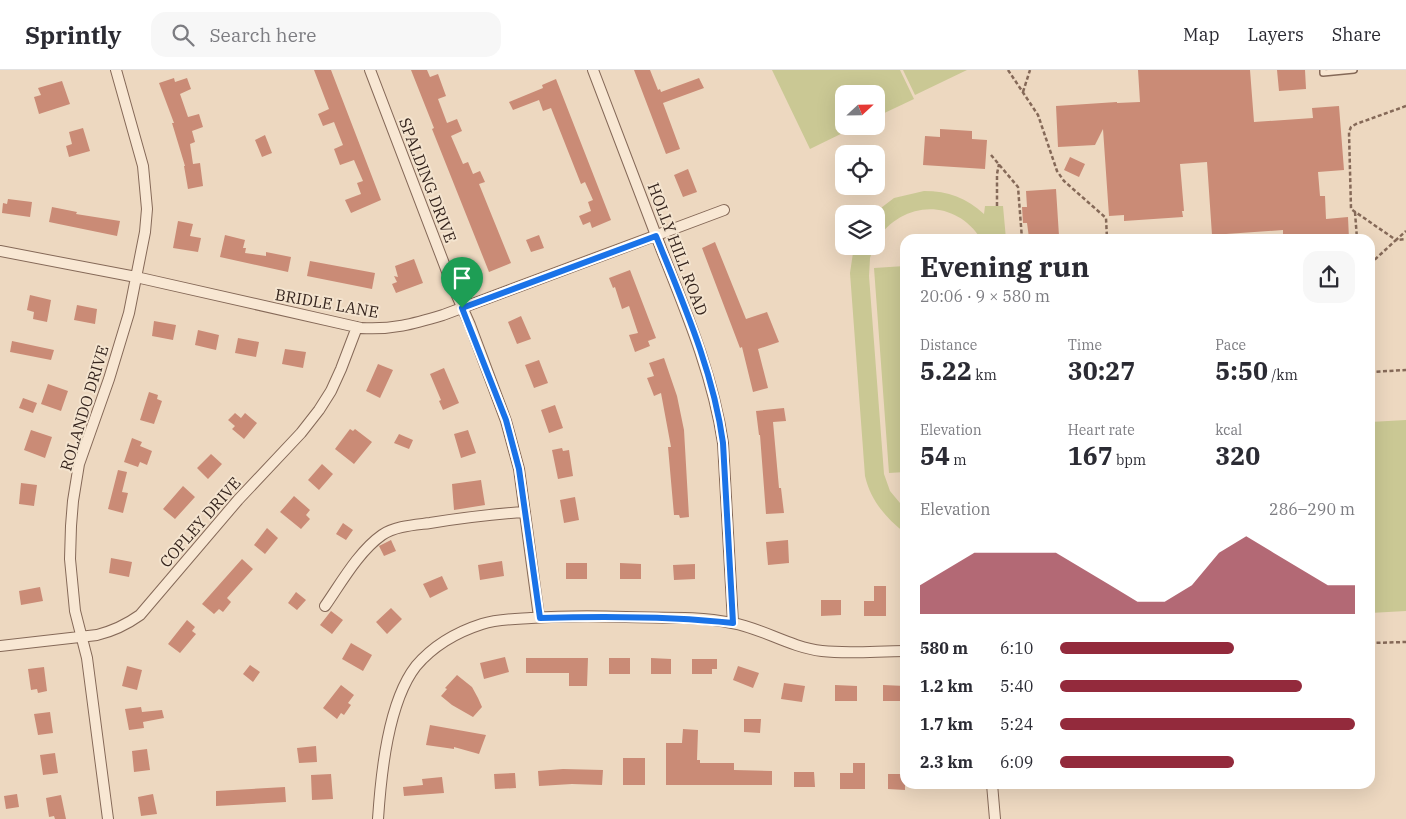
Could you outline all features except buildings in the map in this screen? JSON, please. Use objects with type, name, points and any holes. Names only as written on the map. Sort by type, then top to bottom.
[{"type":"street","name":"ROLANDO DRIVE","points":[[108,819],[87,658],[75,611],[70,559],[73,501],[80,464],[129,313],[146,232],[146,183],[116,70]]},
{"type":"street","name":"SPALDING DRIVE","points":[[370,70],[506,420],[519,469],[540,618]]},
{"type":"street","name":"HOLLY HILL ROAD","points":[[593,70],[710,378],[723,443],[733,623]]},
{"type":"street","name":"BRIDLE LANE","points":[[0,251],[136,277],[357,327],[376,329],[398,328],[462,308],[724,210]]},
{"type":"street","name":"COPLEY DRIVE","points":[[0,646],[111,632],[128,624],[140,615],[232,507],[301,433],[319,410],[331,391],[357,327]]},
{"type":"street","points":[[325,606],[366,549],[384,534],[396,529],[486,514],[525,512]]},
{"type":"street","points":[[378,819],[388,736],[399,698],[408,679],[416,666],[432,650],[463,631],[483,624],[504,619],[580,616],[689,618],[733,623],[788,644],[820,651],[844,653],[900,651]]},
{"type":"street","points":[[992,789],[995,819]]},
{"type":"lane","points":[[1323,70],[1323,73],[1354,70]]},
{"type":"path","points":[[1008,70],[1038,115],[1057,171],[1064,181],[1106,218],[1107,234]]},
{"type":"path","points":[[1023,92],[1030,70]]},
{"type":"path","points":[[1406,106],[1356,124],[1351,127],[1349,132],[1352,209],[1396,240],[1406,239]]},
{"type":"path","points":[[991,155],[1018,187],[1022,234]]},
{"type":"path","points":[[997,206],[997,174],[999,164]]},
{"type":"path","points":[[1355,212],[1357,234]]},
{"type":"path","points":[[1375,259],[1406,231]]},
{"type":"path","points":[[1375,372],[1406,370]]},
{"type":"path","points":[[1375,642],[1406,642]]},
{"type":"shaded area","points":[[772,70],[900,70],[914,99],[885,113],[885,85],[835,85],[835,135],[839,135],[810,149]]},
{"type":"shaded area","points":[[903,70],[967,70],[915,95]]},
{"type":"shaded area","points":[[924,191],[941,192],[957,197],[978,208],[984,214],[985,206],[1003,206],[1006,234],[977,234],[957,216],[929,209],[914,212],[900,218],[885,230],[885,205],[894,198]]},
{"type":"shaded area","points":[[853,255],[871,255],[869,276],[884,474],[890,491],[900,503],[900,529],[891,521],[875,501],[865,476],[850,273]]},
{"type":"shaded area","points":[[900,266],[900,472],[889,473],[874,268]]},
{"type":"shaded area","points":[[1406,420],[1406,611],[1375,613],[1375,422]]},
{"type":"route","points":[[656,236],[710,378],[719,416],[723,443],[733,623],[689,618],[580,616],[540,618],[519,469],[506,420],[462,308],[656,236]]}]
